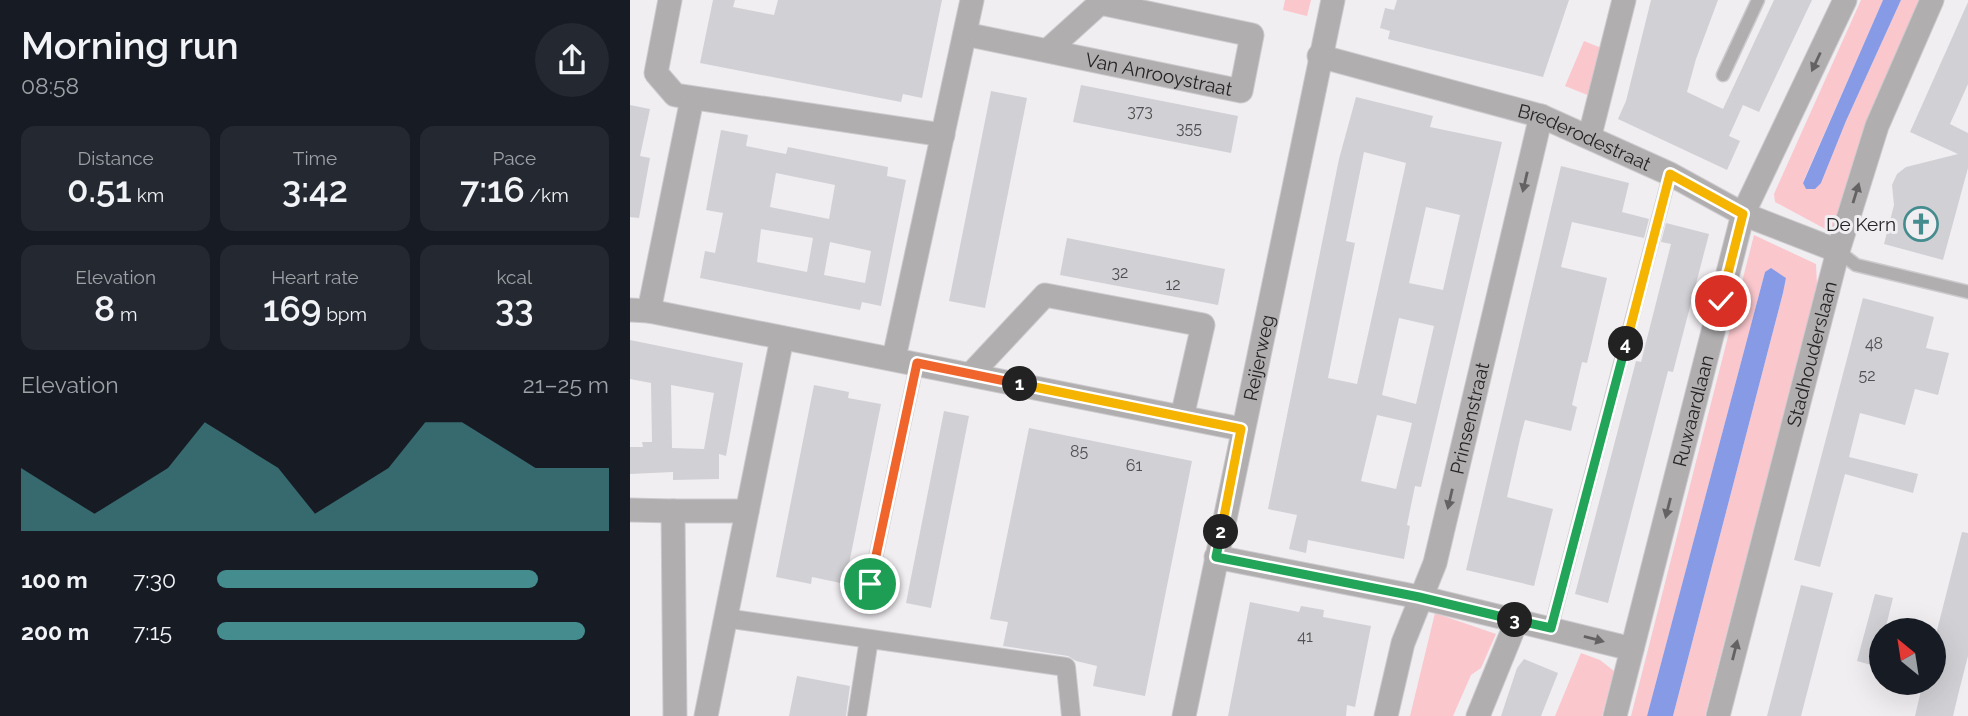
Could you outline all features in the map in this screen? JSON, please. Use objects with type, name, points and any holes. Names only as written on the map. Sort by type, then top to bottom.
[{"type":"street","points":[[670,0],[656,73],[675,95],[943,135]]},
{"type":"street","points":[[894,358],[972,0]]},
{"type":"street","name":"Reijerweg","points":[[1184,716],[1241,429],[1333,0]]},
{"type":"street","points":[[1590,135],[1623,0]]},
{"type":"street","name":"Ruwaardlaan","points":[[1615,716],[1743,214],[1845,0]]},
{"type":"street","name":"Stadhouderslaan","points":[[1718,716],[1838,251],[1877,126],[1932,0]]},
{"type":"street","name":"Van Anrooystraat","points":[[965,34],[1241,91],[1252,35],[1100,3],[1048,50]]},
{"type":"street","name":"Brederodestraat","points":[[1319,56],[1541,116],[1590,135],[1743,214],[1838,251]]},
{"type":"street","points":[[692,99],[640,310],[894,358],[1241,429]]},
{"type":"street","name":"Prinsenstraat","points":[[1386,716],[1403,643],[1434,563],[1541,116]]},
{"type":"street","points":[[971,374],[1045,295],[1203,325],[1182,417]]},
{"type":"street","points":[[706,716],[782,338]]},
{"type":"street","points":[[630,510],[747,511]]},
{"type":"street","points":[[673,511],[676,716]]},
{"type":"street","points":[[1216,557],[1419,597],[1632,649]]},
{"type":"street","points":[[725,618],[1066,667],[1071,716]]},
{"type":"street","points":[[1478,716],[1517,620]]},
{"type":"street","points":[[857,716],[869,639]]},
{"type":"lane","points":[[1723,75],[1758,0]]},
{"type":"lane","points":[[1551,628],[1670,174]]},
{"type":"lane","points":[[1838,251],[1856,265],[1968,292]]},
{"type":"lane","points":[[870,584],[917,363]]},
{"type":"shaded area","points":[[1285,0],[1311,0],[1307,16],[1283,10]]},
{"type":"shaded area","points":[[1861,0],[1883,0],[1803,182],[1806,189],[1821,183],[1901,0],[1923,0],[1836,223],[1829,231],[1775,202],[1774,194]]},
{"type":"shaded area","points":[[1584,41],[1609,51],[1590,96],[1565,86]]},
{"type":"shaded area","points":[[1754,235],[1816,264],[1817,285],[1705,716],[1673,716],[1783,293],[1786,278],[1765,272],[1647,716],[1631,716]]},
{"type":"shaded area","points":[[1435,613],[1496,634],[1481,668],[1471,675],[1453,716],[1410,716]]},
{"type":"shaded area","points":[[1581,653],[1600,660],[1614,671],[1602,716],[1555,716]]},
{"type":"water","points":[[1883,0],[1901,0],[1821,183],[1815,189],[1806,189],[1803,183]]},
{"type":"water","points":[[1771,268],[1786,278],[1783,293],[1673,716],[1647,716],[1765,272]]},
{"type":"building","points":[[713,0],[735,0],[733,7],[774,15],[778,0],[942,0],[922,98],[903,94],[901,102],[700,63]]},
{"type":"building","points":[[1397,0],[1569,0],[1543,77],[1388,39],[1390,31],[1380,28],[1385,8],[1394,10]]},
{"type":"building","points":[[1651,0],[1718,0],[1687,92],[1723,109],[1774,0],[1812,0],[1759,112],[1743,105],[1729,136],[1740,141],[1727,170],[1618,119],[1626,101]]},
{"type":"building","points":[[1968,2],[1968,84],[1950,124],[1968,133],[1968,168],[1943,260],[1884,244],[1894,205],[1892,185],[1897,174],[1906,167],[1958,154],[1910,132]]},
{"type":"building","points":[[1081,85],[1238,116],[1231,153],[1073,122]]},
{"type":"building","points":[[991,91],[1027,98],[985,308],[949,301]]},
{"type":"building","points":[[1356,97],[1433,116],[1430,127],[1502,142],[1421,487],[1415,486],[1404,559],[1308,540],[1306,553],[1289,549],[1297,515],[1268,509],[1339,159]],"holes":[[[1364,152],[1406,163],[1357,384],[1328,378],[1355,243],[1346,241]],[[1426,207],[1460,215],[1443,290],[1409,283]],[[1399,318],[1434,326],[1416,404],[1382,395]],[[1377,415],[1412,423],[1396,489],[1361,481]]]},
{"type":"building","points":[[630,105],[650,109],[640,156],[650,158],[639,218],[630,217]]},
{"type":"building","points":[[721,130],[748,135],[746,146],[786,154],[788,147],[888,167],[887,176],[906,180],[881,306],[862,302],[860,310],[700,278],[705,251],[715,253],[723,213],[706,210]],"holes":[[[776,173],[835,185],[829,219],[770,207]],[[761,229],[813,238],[807,272],[757,262]],[[830,242],[871,251],[865,283],[824,275]]]},
{"type":"building","points":[[1561,166],[1629,183],[1622,212],[1649,219],[1644,238],[1572,222],[1561,267],[1607,278],[1587,363],[1582,362],[1572,405],[1577,407],[1571,431],[1525,420],[1520,439],[1507,497],[1553,509],[1534,586],[1466,570]]},
{"type":"building","points":[[1666,223],[1709,234],[1673,372],[1668,371],[1608,603],[1575,594],[1636,361],[1641,362],[1671,244],[1661,242]]},
{"type":"building","points":[[1067,238],[1225,269],[1218,305],[1060,275]]},
{"type":"building","points":[[1863,298],[1934,317],[1926,348],[1949,353],[1938,395],[1915,389],[1905,425],[1860,413],[1849,457],[1918,474],[1913,493],[1845,474],[1820,567],[1794,560]]},
{"type":"building","points":[[630,340],[743,363],[726,456],[719,454],[719,479],[673,480],[673,472],[630,474],[630,447],[643,447],[642,442],[652,442],[651,383],[630,379]],"holes":[[[671,385],[714,393],[704,449],[672,448]]]},
{"type":"building","points":[[814,385],[849,392],[848,398],[881,404],[845,584],[812,577],[811,584],[776,577]]},
{"type":"building","points":[[944,411],[969,416],[931,608],[906,603]]},
{"type":"building","points":[[1029,428],[1192,461],[1145,696],[1093,686],[1097,666],[1076,661],[1068,656],[1003,646],[1008,622],[990,619]]},
{"type":"building","points":[[1962,532],[1968,533],[1968,656],[1953,716],[1915,716],[1920,695],[1946,695],[1946,618],[1940,618]]},
{"type":"building","points":[[1801,585],[1833,593],[1801,716],[1767,716]]},
{"type":"building","points":[[1875,594],[1893,598],[1888,618],[1869,618],[1869,664],[1857,661]]},
{"type":"building","points":[[1250,602],[1299,612],[1301,606],[1324,610],[1323,617],[1371,626],[1355,707],[1347,705],[1346,716],[1228,716]]},
{"type":"building","points":[[1524,659],[1558,673],[1541,716],[1501,716],[1517,668]]},
{"type":"building","points":[[797,676],[850,686],[846,716],[789,716]]},
{"type":"place","name":"De Kern","points":[[1921,224]]},
{"type":"route","points":[[870,584],[917,363],[1241,429],[1216,557],[1419,597],[1551,628],[1670,174],[1743,214],[1721,301]]}]
